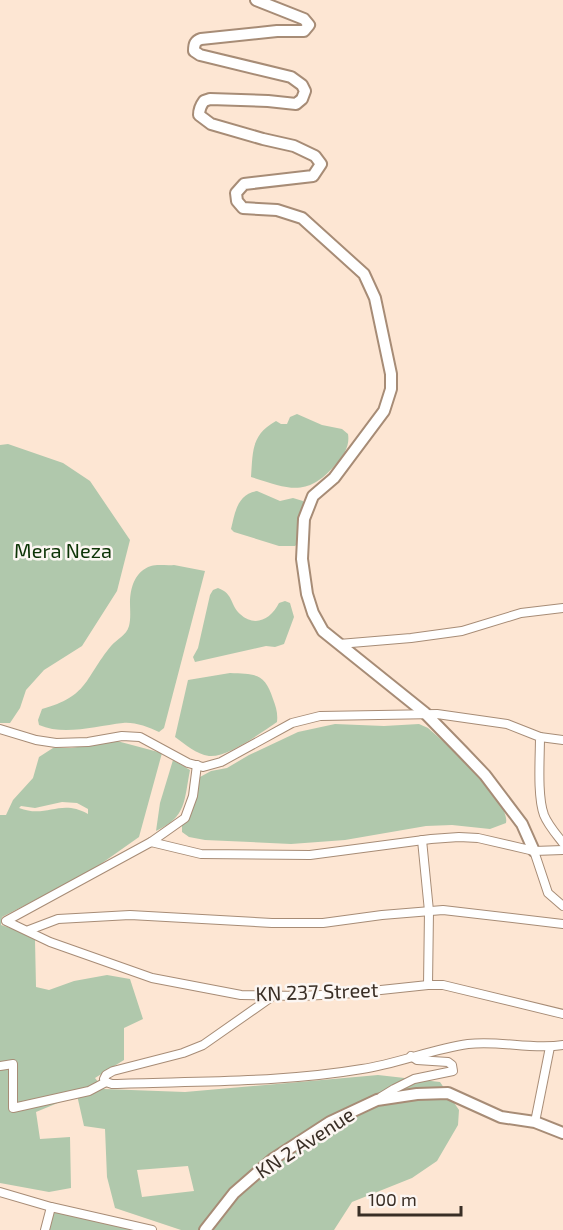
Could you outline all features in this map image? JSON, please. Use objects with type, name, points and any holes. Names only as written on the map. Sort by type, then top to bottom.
[{"type":"street","points":[[256,0],[304,20],[309,25],[303,31],[277,30],[201,39],[194,45],[194,51],[200,55],[291,77],[302,85],[305,91],[302,99],[296,104],[210,99],[204,100],[199,110],[200,115],[211,124],[294,146],[315,156],[321,164],[313,176],[244,184],[236,192],[237,201],[243,208],[277,210],[302,218],[364,274],[375,298],[391,374],[391,389],[384,411],[334,478],[313,496],[304,519],[303,559],[306,594],[312,613],[323,631],[425,713],[495,787],[522,824],[548,893],[563,906]]},
{"type":"street","points":[[338,644],[462,631],[521,613],[563,608]]},
{"type":"street","points":[[0,729],[36,740],[56,743],[88,742],[122,736],[140,737],[188,762],[203,767],[221,762],[292,723],[320,716],[425,713],[507,724],[540,737],[563,740]]},
{"type":"street","points":[[540,737],[540,786],[543,813],[563,843]]},
{"type":"street","points":[[152,842],[185,818],[193,796],[197,765]]},
{"type":"street","points":[[152,842],[201,854],[310,855],[459,837],[478,838],[534,851],[563,850]]},
{"type":"street","points":[[422,840],[429,911],[428,984]]},
{"type":"street","name":"KN 237 Street","points":[[152,842],[8,919],[7,922],[96,960],[152,978],[241,995],[343,994],[428,984],[470,990],[508,1002],[563,1014]]},
{"type":"street","points":[[28,930],[58,920],[130,915],[272,923],[323,923],[429,911],[482,914],[563,924]]},
{"type":"street","points":[[106,1082],[104,1079],[106,1075],[113,1071],[183,1053],[202,1045],[273,996]]},
{"type":"street","points":[[0,1066],[13,1064],[13,1108],[89,1091],[106,1082],[112,1084],[278,1078],[363,1069],[411,1056],[481,1043],[496,1042],[550,1047],[563,1045]]},
{"type":"street","points":[[535,1122],[550,1047]]},
{"type":"street","points":[[377,1100],[414,1079],[453,1071],[452,1065],[448,1062],[417,1060],[411,1056]]},
{"type":"street","name":"KN 2 Avenue","points":[[205,1230],[234,1193],[273,1159],[330,1122],[377,1100],[417,1094],[448,1093],[501,1118],[535,1122],[563,1133]]},
{"type":"street","points":[[0,1192],[51,1207],[152,1230]]},
{"type":"street","points":[[45,1230],[51,1207]]},
{"type":"green space","points":[[297,414],[322,425],[342,429],[348,434],[346,450],[342,457],[326,475],[307,486],[287,487],[251,477],[255,444],[262,432],[276,421],[287,424],[290,417]]},
{"type":"green space","name":"Mera Neza","points":[[8,444],[63,463],[90,481],[130,540],[117,591],[82,646],[44,670],[26,690],[20,708],[10,723],[0,723],[0,445]]},
{"type":"green space","points":[[257,491],[280,501],[293,498],[303,501],[305,505],[301,540],[295,546],[279,546],[234,532],[231,529],[241,500]]},
{"type":"green space","points":[[174,565],[205,571],[164,728],[159,732],[141,725],[123,723],[59,730],[39,725],[38,720],[42,709],[57,704],[77,692],[111,646],[126,632],[130,620],[131,592],[137,576],[151,566]]},
{"type":"green space","points":[[218,588],[227,593],[240,614],[251,620],[257,621],[267,617],[279,603],[285,601],[290,603],[294,617],[284,644],[195,662],[193,657],[198,648],[210,595]]},
{"type":"green space","points":[[230,673],[252,675],[266,684],[275,705],[277,722],[234,749],[216,756],[204,755],[175,737],[188,680]]},
{"type":"green space","points":[[335,724],[384,726],[419,724],[428,728],[488,787],[505,813],[506,823],[490,829],[452,825],[426,826],[345,840],[291,844],[205,840],[189,837],[182,832],[182,825],[196,794],[200,777],[211,771],[227,768],[298,732]]},
{"type":"green space","points":[[117,741],[162,753],[139,837],[88,873],[2,917],[1,925],[20,931],[35,940],[36,987],[49,990],[74,981],[107,975],[130,979],[143,1019],[124,1028],[124,1060],[95,1078],[104,1089],[185,1092],[378,1075],[440,1082],[459,1110],[458,1125],[437,1161],[412,1178],[352,1202],[334,1230],[181,1230],[115,1208],[107,1177],[105,1129],[84,1126],[77,1095],[36,1112],[40,1139],[70,1137],[71,1188],[49,1192],[0,1183],[0,815],[6,815],[13,800],[33,778],[39,757],[53,748],[71,748]],"holes":[[[62,802],[77,803],[88,809],[88,814],[69,808],[38,811],[19,808],[21,806],[35,808]],[[188,1166],[194,1191],[142,1197],[137,1170]]]},
{"type":"green space","points":[[173,760],[190,770],[185,799],[174,820],[156,831],[160,803]]},
{"type":"green space","points":[[52,1210],[144,1230],[48,1230]]}]
